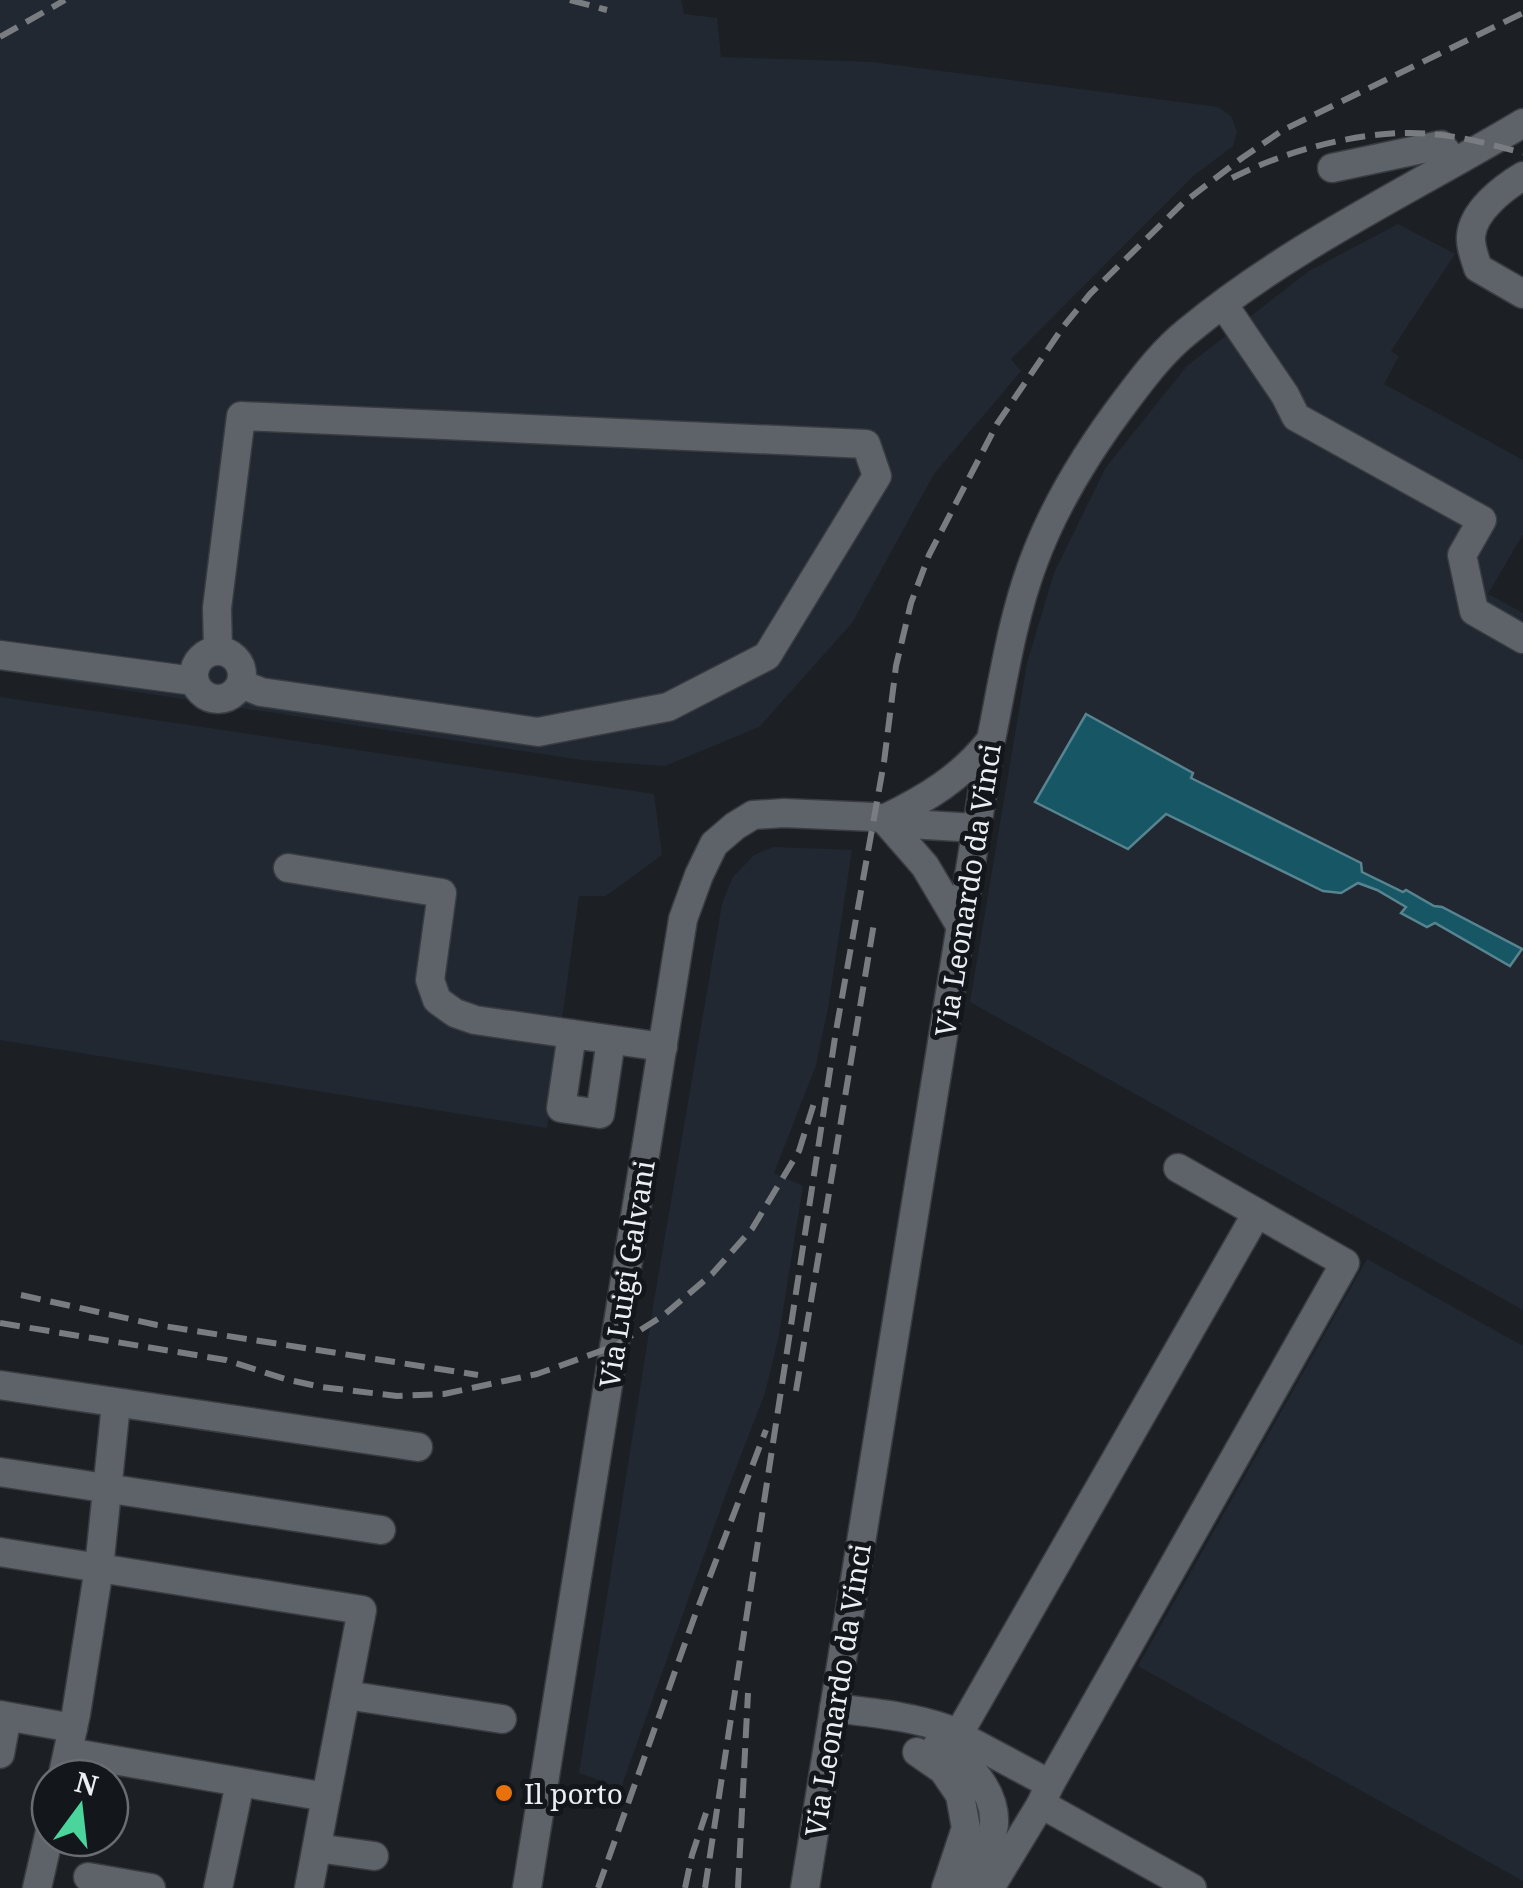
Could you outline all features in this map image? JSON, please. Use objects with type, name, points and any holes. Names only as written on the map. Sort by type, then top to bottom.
[{"type":"street","name":"Via Leonardo da Vinci","points":[[805,1888],[991,740],[1022,599],[1042,540],[1068,486],[1107,426],[1148,371],[1186,332],[1304,250],[1523,123]]},
{"type":"street","points":[[1332,168],[1441,145],[1454,161]]},
{"type":"street","points":[[1523,176],[1504,187],[1482,212],[1471,233],[1478,268],[1523,294]]},
{"type":"street","points":[[1223,304],[1296,417],[1482,520],[1462,555],[1474,612],[1523,639]]},
{"type":"street","points":[[218,650],[218,608],[241,416],[866,444],[877,476],[766,656],[668,707],[538,732],[261,692],[241,684]]},
{"type":"street","points":[[218,650],[238,661],[241,684],[232,695],[213,699],[201,692],[194,681],[195,666],[198,660],[218,650]]},
{"type":"street","points":[[0,655],[194,681]]},
{"type":"street","points":[[960,926],[926,866],[884,818],[936,792],[969,766],[991,740]]},
{"type":"street","points":[[936,792],[942,802],[976,828]]},
{"type":"street","name":"Via Luigi Galvani","points":[[527,1888],[683,919],[699,876],[714,844],[753,815],[884,818],[909,824],[976,828]]},
{"type":"street","points":[[288,868],[442,893],[430,980],[437,1000],[455,1013],[475,1020],[664,1047]]},
{"type":"street","points":[[572,1034],[562,1108],[600,1114],[611,1040]]},
{"type":"street","points":[[990,1888],[1345,1263],[1178,1168]]},
{"type":"street","points":[[954,1743],[1257,1213]]},
{"type":"street","points":[[0,1385],[418,1448]]},
{"type":"street","points":[[68,1752],[99,1568],[116,1404]]},
{"type":"street","points":[[0,1472],[382,1530]]},
{"type":"street","points":[[0,1552],[362,1610],[309,1888]]},
{"type":"street","points":[[346,1696],[502,1719]]},
{"type":"street","points":[[834,1708],[930,1722],[954,1743],[1046,1794],[1192,1888]]},
{"type":"street","points":[[0,1754],[3,1716],[68,1752],[326,1797]]},
{"type":"street","points":[[946,1888],[966,1828],[960,1795],[943,1770],[917,1746],[954,1743]]},
{"type":"street","points":[[954,1743],[990,1797],[995,1826],[966,1888]]},
{"type":"street","points":[[218,1888],[240,1783]]},
{"type":"street","points":[[316,1848],[374,1856]]},
{"type":"street","points":[[37,1888],[44,1858]]},
{"type":"street","points":[[88,1878],[151,1888]]},
{"type":"shaded area","points":[[0,0],[681,0],[684,14],[717,18],[721,57],[872,62],[1218,107],[1231,116],[1237,132],[1233,146],[1192,177],[1011,359],[1021,371],[934,474],[852,623],[759,727],[665,766],[582,760],[0,671]]},
{"type":"shaded area","points":[[1398,224],[1455,254],[1391,351],[1399,356],[1384,384],[1523,460],[1523,534],[1488,594],[1523,613],[1523,1310],[970,1002],[1027,663],[1054,573],[1106,467],[1187,366],[1309,271]]},
{"type":"shaded area","points":[[0,697],[654,794],[662,855],[606,896],[579,896],[547,1128],[0,1040]]},
{"type":"shaded area","points":[[773,847],[852,850],[816,1065],[774,1173],[803,1186],[779,1335],[765,1393],[621,1788],[579,1773],[654,1301],[722,904],[733,877],[754,855]]},
{"type":"shaded area","points":[[1367,1259],[1523,1346],[1523,1881],[1138,1666]]},
{"type":"water","points":[[1086,714],[1193,773],[1191,778],[1361,863],[1362,872],[1442,907],[1522,949],[1510,966],[1435,923],[1427,927],[1401,913],[1406,907],[1377,890],[1358,883],[1341,893],[1323,891],[1166,814],[1128,849],[1035,802]]},
{"type":"railway","points":[[0,37],[65,0]]},
{"type":"railway","points":[[570,0],[607,10]]},
{"type":"railway","points":[[705,1888],[896,666],[911,603],[929,555],[997,424],[1063,327],[1090,294],[1183,203],[1283,130],[1523,13]]},
{"type":"railway","points":[[1232,178],[1302,150],[1381,134],[1442,135],[1523,153]]},
{"type":"railway","points":[[796,1391],[874,923]]},
{"type":"railway","points":[[0,1323],[226,1360],[321,1387],[397,1396],[444,1394],[537,1374],[615,1346],[664,1315],[712,1274],[752,1229],[799,1151],[814,1103]]},
{"type":"railway","points":[[21,1295],[157,1325],[478,1375]]},
{"type":"railway","points":[[598,1888],[766,1430]]},
{"type":"railway","points":[[738,1888],[748,1693]]},
{"type":"railway","points":[[685,1888],[706,1813]]},
{"type":"place","name":"Il porto","points":[[504,1793]]}]
